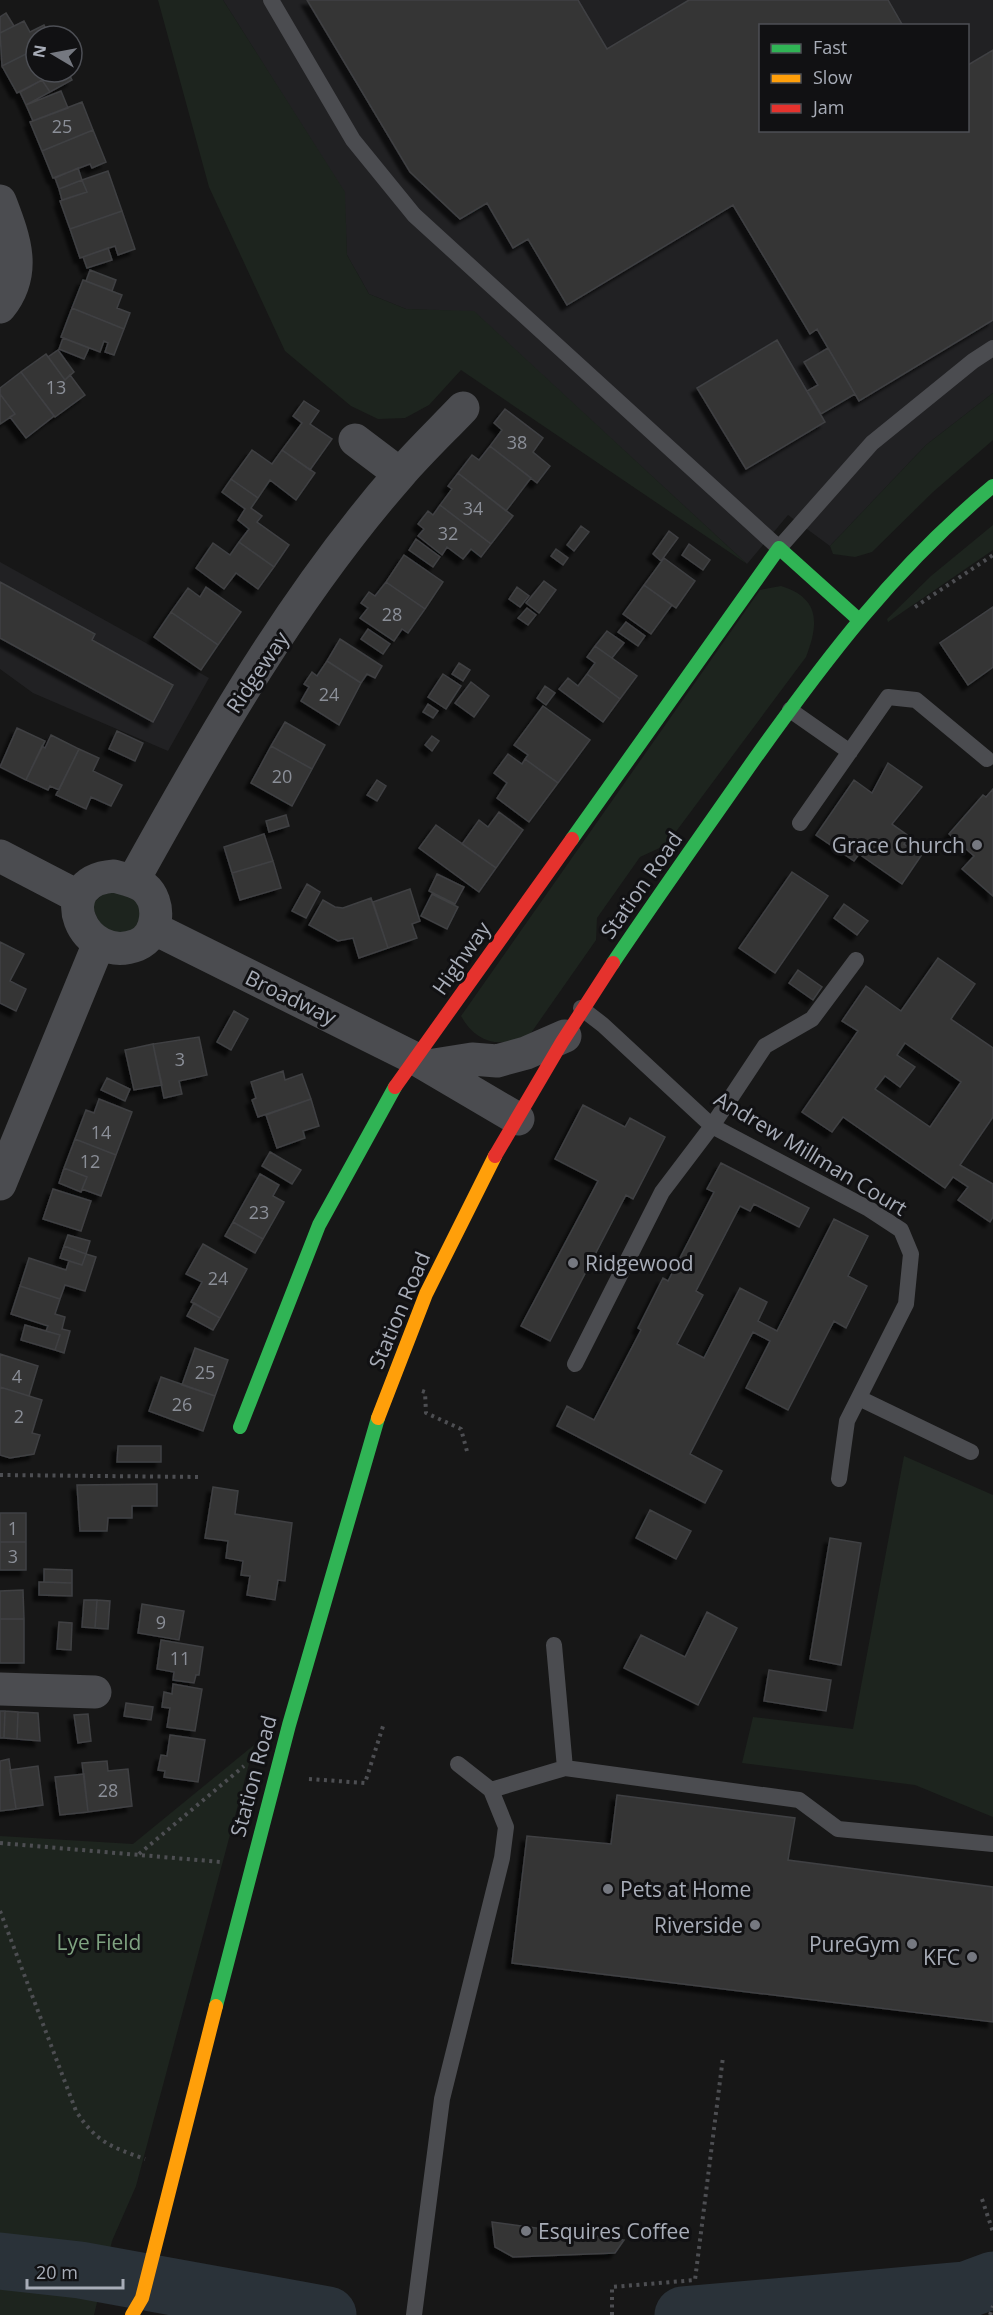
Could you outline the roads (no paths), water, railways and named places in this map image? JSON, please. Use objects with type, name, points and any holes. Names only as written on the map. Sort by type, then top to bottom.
[{"type":"main road","name":"Station Road","points":[[132,2315],[142,2298],[274,1776],[356,1492],[393,1378],[427,1291],[518,1119],[581,1008],[790,710],[858,620],[924,544],[993,486]]},
{"type":"main road","points":[[779,548],[858,620]]},
{"type":"main road","name":"Highway","points":[[240,1427],[319,1225],[398,1082],[422,1062],[779,548]]},
{"type":"main road","name":"Station Road","points":[[142,2298],[144,2315]]},
{"type":"street","points":[[0,201],[15,241],[18,263],[14,284],[0,307]]},
{"type":"street","name":"Ridgeway","points":[[133,881],[207,747],[266,656],[333,560],[400,474],[463,408]]},
{"type":"street","points":[[355,440],[400,474]]},
{"type":"street","points":[[0,856],[79,897]]},
{"type":"street","points":[[114,876],[133,881],[145,888],[154,901],[156,914],[153,928],[143,942],[129,948],[113,949],[99,943],[86,932],[78,917],[79,897],[86,884],[100,877],[114,876]]},
{"type":"street","name":"Broadway","points":[[153,928],[422,1062],[518,1119]]},
{"type":"street","points":[[0,1184],[99,943]]},
{"type":"street","points":[[422,1062],[497,1060],[526,1053],[565,1036]]},
{"type":"street","points":[[0,1689],[95,1692]]},
{"type":"lane","points":[[271,0],[353,140],[414,214],[779,548],[872,443],[973,361],[993,348]]},
{"type":"lane","points":[[800,823],[888,697],[916,700],[987,759]]},
{"type":"lane","points":[[790,710],[850,752]]},
{"type":"lane","points":[[575,1364],[662,1192],[712,1126],[765,1046],[812,1019],[856,960]]},
{"type":"lane","name":"Andrew Millman Court","points":[[581,1008],[603,1025],[712,1126],[869,1209],[901,1230],[911,1254],[906,1304],[847,1421],[839,1479]]},
{"type":"lane","points":[[859,1398],[971,1452]]},
{"type":"lane","points":[[554,1645],[565,1768]]},
{"type":"lane","points":[[414,2310],[442,2100],[502,1858],[506,1827],[492,1790],[458,1764]]},
{"type":"lane","points":[[492,1790],[565,1768],[799,1800],[838,1829],[993,1844]]},
{"type":"waterway","points":[[0,2261],[80,2270],[328,2315]]},
{"type":"waterway","points":[[683,2315],[966,2290],[993,2280]]},
{"type":"place","name":"Grace Church","points":[[977,845]]},
{"type":"place","name":"Ridgewood","points":[[573,1263]]},
{"type":"place","name":"Pets at Home","points":[[608,1889]]},
{"type":"place","name":"Riverside","points":[[755,1925]]},
{"type":"place","name":"PureGym","points":[[912,1944]]},
{"type":"place","name":"KFC","points":[[972,1957]]},
{"type":"place","name":"Esquires Coffee","points":[[526,2231]]},
{"type":"park label","name":"Lye Field","points":[[99,1942]]}]
